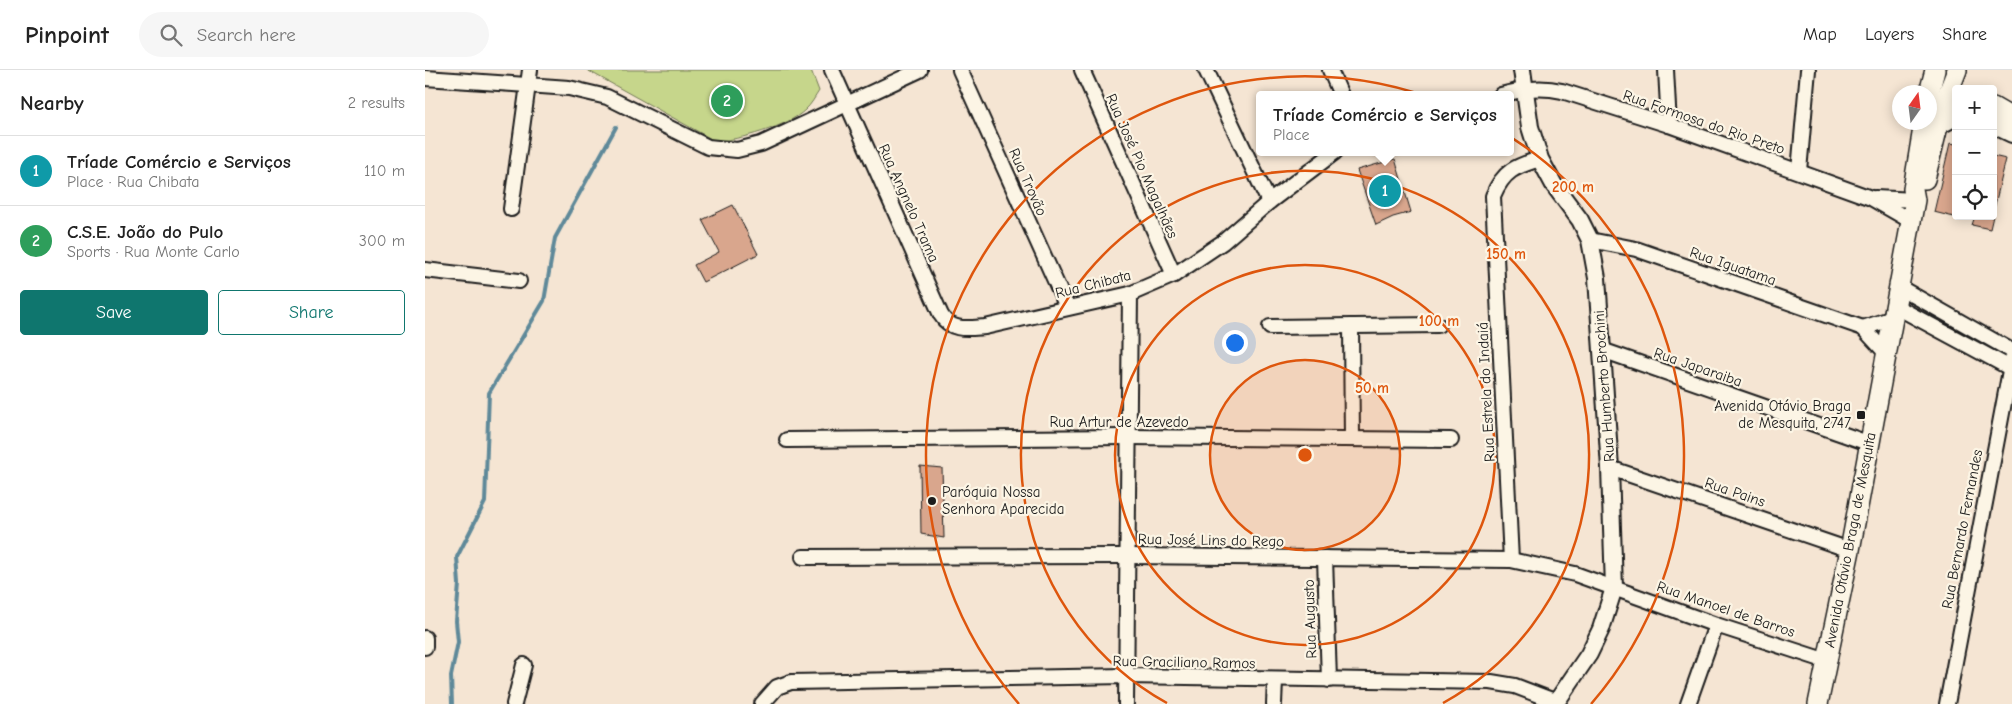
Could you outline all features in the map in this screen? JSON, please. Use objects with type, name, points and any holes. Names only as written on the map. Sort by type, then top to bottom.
[{"type":"main road","points":[[1937,86],[1951,75]]},
{"type":"main road","name":"Avenida Otávio Braga de Mesquita","points":[[1818,704],[1850,550],[1868,443],[1915,200],[1922,191],[1951,75]]},
{"type":"main road","points":[[1997,109],[2012,118]]},
{"type":"street","points":[[511,209],[530,70]]},
{"type":"street","name":"Rua Angnelo Trama","points":[[832,70],[941,315]]},
{"type":"street","points":[[425,78],[569,88],[607,96],[702,144],[721,149],[737,150],[761,144],[920,70]]},
{"type":"street","name":"Rua Trovão","points":[[960,70],[1067,307]]},
{"type":"street","name":"Rua José Pio Magalhães","points":[[1081,70],[1173,275]]},
{"type":"street","points":[[1206,70],[1269,202]]},
{"type":"street","points":[[1330,70],[1339,91]]},
{"type":"street","name":"Rua Humberto Brochini","points":[[1522,70],[1530,127],[1540,159],[1554,185],[1581,220],[1590,240],[1597,278],[1610,468],[1614,588],[1609,607],[1589,654],[1556,703]]},
{"type":"street","points":[[1666,70],[1669,125]]},
{"type":"street","points":[[1799,171],[1808,70]]},
{"type":"street","name":"Rua Formosa do Rio Preto","points":[[1524,89],[1546,87],[1669,125],[1871,198],[1911,220]]},
{"type":"street","points":[[1514,92],[1524,89]]},
{"type":"street","points":[[1997,113],[2012,118]]},
{"type":"street","points":[[1997,127],[2012,134]]},
{"type":"street","name":"Rua Chibata","points":[[941,315],[950,325],[955,327],[985,327],[1129,294],[1173,275],[1223,242],[1269,202],[1330,156]]},
{"type":"street","name":"Rua Estrela do Indaiá","points":[[1511,560],[1493,196],[1499,181],[1507,173],[1540,159]]},
{"type":"street","name":"Rua Formosa do Rio Preto","points":[[1871,198],[1915,200]]},
{"type":"street","name":"Rua Iguatama","points":[[1590,240],[1636,249],[1863,328],[1886,353]]},
{"type":"street","points":[[425,270],[519,281]]},
{"type":"street","points":[[1899,287],[2012,350]]},
{"type":"street","points":[[1126,704],[1129,294]]},
{"type":"street","points":[[1863,328],[1894,312],[2011,365]]},
{"type":"street","points":[[1270,327],[1438,325]]},
{"type":"street","points":[[1351,326],[1352,439]]},
{"type":"street","name":"Rua Japaraiba","points":[[1602,350],[1868,443]]},
{"type":"street","name":"Rua Bernardo Fernandes","points":[[1947,704],[2011,365]]},
{"type":"street","name":"Rua Artur de Azevedo","points":[[787,440],[1128,438],[1451,440]]},
{"type":"street","name":"Rua Pains","points":[[1610,468],[1850,550]]},
{"type":"street","name":"Rua José Lins do Rego","points":[[803,558],[1127,556],[1511,560],[1575,574],[1614,588]]},
{"type":"street","name":"Rua Augusto","points":[[1325,558],[1329,680]]},
{"type":"street","name":"Rua Manoel de Barros","points":[[1614,588],[1716,625],[1827,661]]},
{"type":"street","points":[[1688,704],[1716,625]]},
{"type":"street","points":[[425,638],[425,646]]},
{"type":"street","points":[[514,704],[524,665]]},
{"type":"street","name":"Rua Graciliano Ramos","points":[[761,704],[777,687],[791,682],[1126,676],[1275,680],[1491,682],[1515,686],[1556,703]]},
{"type":"street","points":[[1274,704],[1275,680]]},
{"type":"green space","points":[[587,70],[811,70],[819,91],[807,108],[787,122],[749,135],[715,141]]},
{"type":"building","points":[[1950,143],[1952,143],[1952,216],[1934,212]]},
{"type":"building","points":[[1997,157],[2006,159],[1997,196]]},
{"type":"building","points":[[1395,159],[1411,212],[1393,217],[1376,225],[1357,170]]},
{"type":"building","points":[[733,205],[758,254],[703,282],[694,265],[719,252],[702,220]]},
{"type":"building","points":[[1974,220],[1992,220],[1990,229],[1972,225]]},
{"type":"building","name":"Paróquia Nossa Senhora Aparecida","points":[[920,466],[942,468],[944,538],[921,534]]},
{"type":"waterway","points":[[452,704],[451,676],[458,642],[456,621],[459,584],[457,557],[485,502],[489,393],[544,301],[555,238],[616,127]]},
{"type":"place","name":"C.S.E. João do Pulo","points":[[727,101]]},
{"type":"place","name":"Tríade Comércio e Serviços","points":[[1385,191]]},
{"type":"place","name":"Avenida Otávio Braga de Mesquita, 2747","points":[[1861,415]]},
{"type":"place","name":"Paróquia Nossa Senhora Aparecida","points":[[932,501]]}]
